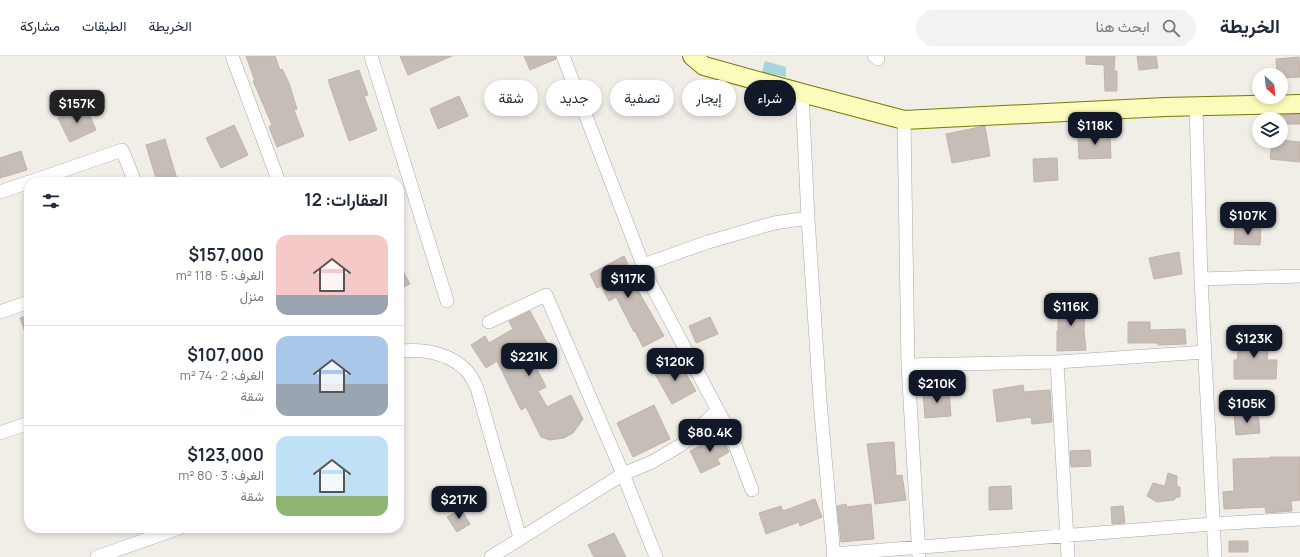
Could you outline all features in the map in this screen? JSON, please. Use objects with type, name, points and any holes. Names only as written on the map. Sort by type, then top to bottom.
[{"type":"street","points":[[232,56],[277,177]]},
{"type":"street","points":[[371,56],[447,301]]},
{"type":"street","points":[[563,56],[644,271],[732,437],[752,490]]},
{"type":"street","points":[[692,56],[704,66],[904,120],[1196,107],[1300,104]]},
{"type":"street","points":[[802,93],[808,218],[820,401],[834,555],[918,552],[1067,536],[1212,524],[1300,519]]},
{"type":"street","points":[[1196,107],[1201,279],[1212,524],[1215,557]]},
{"type":"street","points":[[904,120],[908,365],[918,552]]},
{"type":"street","points":[[44,177],[122,150],[133,177]]},
{"type":"street","points":[[0,192],[24,184]]},
{"type":"street","points":[[643,265],[708,242],[774,223],[808,218]]},
{"type":"street","points":[[1201,279],[1300,276]]},
{"type":"street","points":[[489,322],[546,295],[623,474],[656,557]]},
{"type":"street","points":[[0,312],[24,304]]},
{"type":"street","points":[[404,351],[420,350],[446,356],[467,371],[477,388],[520,538]]},
{"type":"street","points":[[908,365],[1057,362],[1205,352]]},
{"type":"street","points":[[1057,362],[1068,557]]},
{"type":"street","points":[[491,557],[623,474],[652,462],[681,444],[718,410]]},
{"type":"street","points":[[0,433],[24,425]]},
{"type":"street","points":[[98,557],[165,533]]},
{"type":"water","points":[[765,61],[786,67],[786,77],[762,72]]},
{"type":"building","points":[[246,56],[275,56],[280,70],[282,69],[289,83],[297,109],[294,110],[304,136],[277,147],[269,127],[272,125],[253,81],[255,81]]},
{"type":"building","points":[[400,56],[452,56],[408,75]]},
{"type":"building","points":[[524,56],[555,56],[556,59],[530,70]]},
{"type":"building","points":[[1086,56],[1115,56],[1114,71],[1117,71],[1117,91],[1105,91],[1104,65],[1086,64]]},
{"type":"building","points":[[1137,56],[1156,56],[1158,68],[1139,70]]},
{"type":"building","points":[[1299,57],[1300,77],[1288,78],[1288,68],[1277,68],[1276,59]]},
{"type":"building","points":[[359,70],[368,95],[364,96],[377,130],[349,141],[328,80]]},
{"type":"building","points":[[459,96],[468,116],[438,129],[430,109]]},
{"type":"building","points":[[85,105],[96,130],[70,142],[58,118]]},
{"type":"building","points":[[1300,114],[1300,124],[1288,124],[1288,115]]},
{"type":"building","points":[[234,125],[248,155],[221,168],[206,138]]},
{"type":"building","points":[[985,126],[990,156],[952,163],[946,134]]},
{"type":"building","points":[[1110,133],[1111,158],[1079,159],[1078,135]]},
{"type":"building","points":[[165,139],[176,177],[156,177],[146,145]]},
{"type":"building","points":[[1288,141],[1300,142],[1300,162],[1270,159],[1271,148],[1288,148]]},
{"type":"building","points":[[21,151],[27,170],[0,178],[0,158]]},
{"type":"building","points":[[1057,158],[1058,180],[1034,182],[1033,159]]},
{"type":"building","points":[[1235,228],[1261,229],[1260,245],[1234,244]]},
{"type":"building","points":[[1179,252],[1182,274],[1154,279],[1149,258]]},
{"type":"building","points":[[624,256],[638,286],[636,287],[664,336],[643,347],[616,297],[609,301],[601,286],[597,288],[590,274]]},
{"type":"building","points":[[404,273],[410,284],[404,287]]},
{"type":"building","points":[[1058,303],[1085,303],[1084,330],[1086,350],[1057,351]]},
{"type":"building","points":[[530,311],[547,343],[529,353],[546,387],[538,391],[547,407],[571,395],[583,419],[573,433],[564,438],[550,440],[541,437],[526,407],[521,410],[497,361],[486,368],[471,345],[485,336],[489,343],[513,329],[509,321]]},
{"type":"building","points":[[24,317],[24,330],[20,318]]},
{"type":"building","points":[[710,317],[718,334],[696,343],[689,326]]},
{"type":"building","points":[[1128,322],[1150,322],[1150,330],[1185,329],[1186,344],[1158,345],[1158,343],[1128,343]]},
{"type":"building","points":[[1240,334],[1270,338],[1267,360],[1277,360],[1276,379],[1234,379],[1234,360],[1237,360]]},
{"type":"building","points":[[678,360],[696,391],[672,404],[654,372]]},
{"type":"building","points":[[1023,385],[1024,392],[1050,390],[1052,422],[1032,424],[1031,417],[997,422],[993,390]]},
{"type":"building","points":[[949,390],[951,416],[925,418],[923,392]]},
{"type":"building","points":[[654,405],[670,439],[633,457],[617,423]]},
{"type":"building","points":[[1258,413],[1260,433],[1236,435],[1234,415]]},
{"type":"building","points":[[720,433],[729,452],[717,459],[720,464],[701,473],[690,451],[712,440],[711,438]]},
{"type":"building","points":[[894,442],[896,476],[902,475],[906,500],[875,504],[867,444]]},
{"type":"building","points":[[1090,450],[1091,466],[1071,467],[1070,451]]},
{"type":"building","points":[[1300,457],[1300,500],[1291,501],[1292,511],[1266,513],[1265,507],[1224,509],[1223,492],[1234,491],[1233,459]]},
{"type":"building","points":[[1168,473],[1177,476],[1177,487],[1180,487],[1180,497],[1177,497],[1174,500],[1157,502],[1147,496],[1153,483],[1165,486]]},
{"type":"building","points":[[1011,486],[1012,509],[989,510],[989,487]]},
{"type":"building","points":[[815,499],[822,517],[800,526],[799,522],[766,534],[759,513],[781,506],[783,511]]},
{"type":"building","points":[[846,504],[847,507],[871,504],[874,539],[841,542],[837,506]]},
{"type":"building","points":[[1123,506],[1125,523],[1112,524],[1111,507]]},
{"type":"building","points":[[461,509],[470,524],[457,532],[447,517]]},
{"type":"building","points":[[614,533],[626,557],[594,557],[588,545]]},
{"type":"building","points":[[1229,541],[1248,541],[1248,552],[1229,552]]}]
